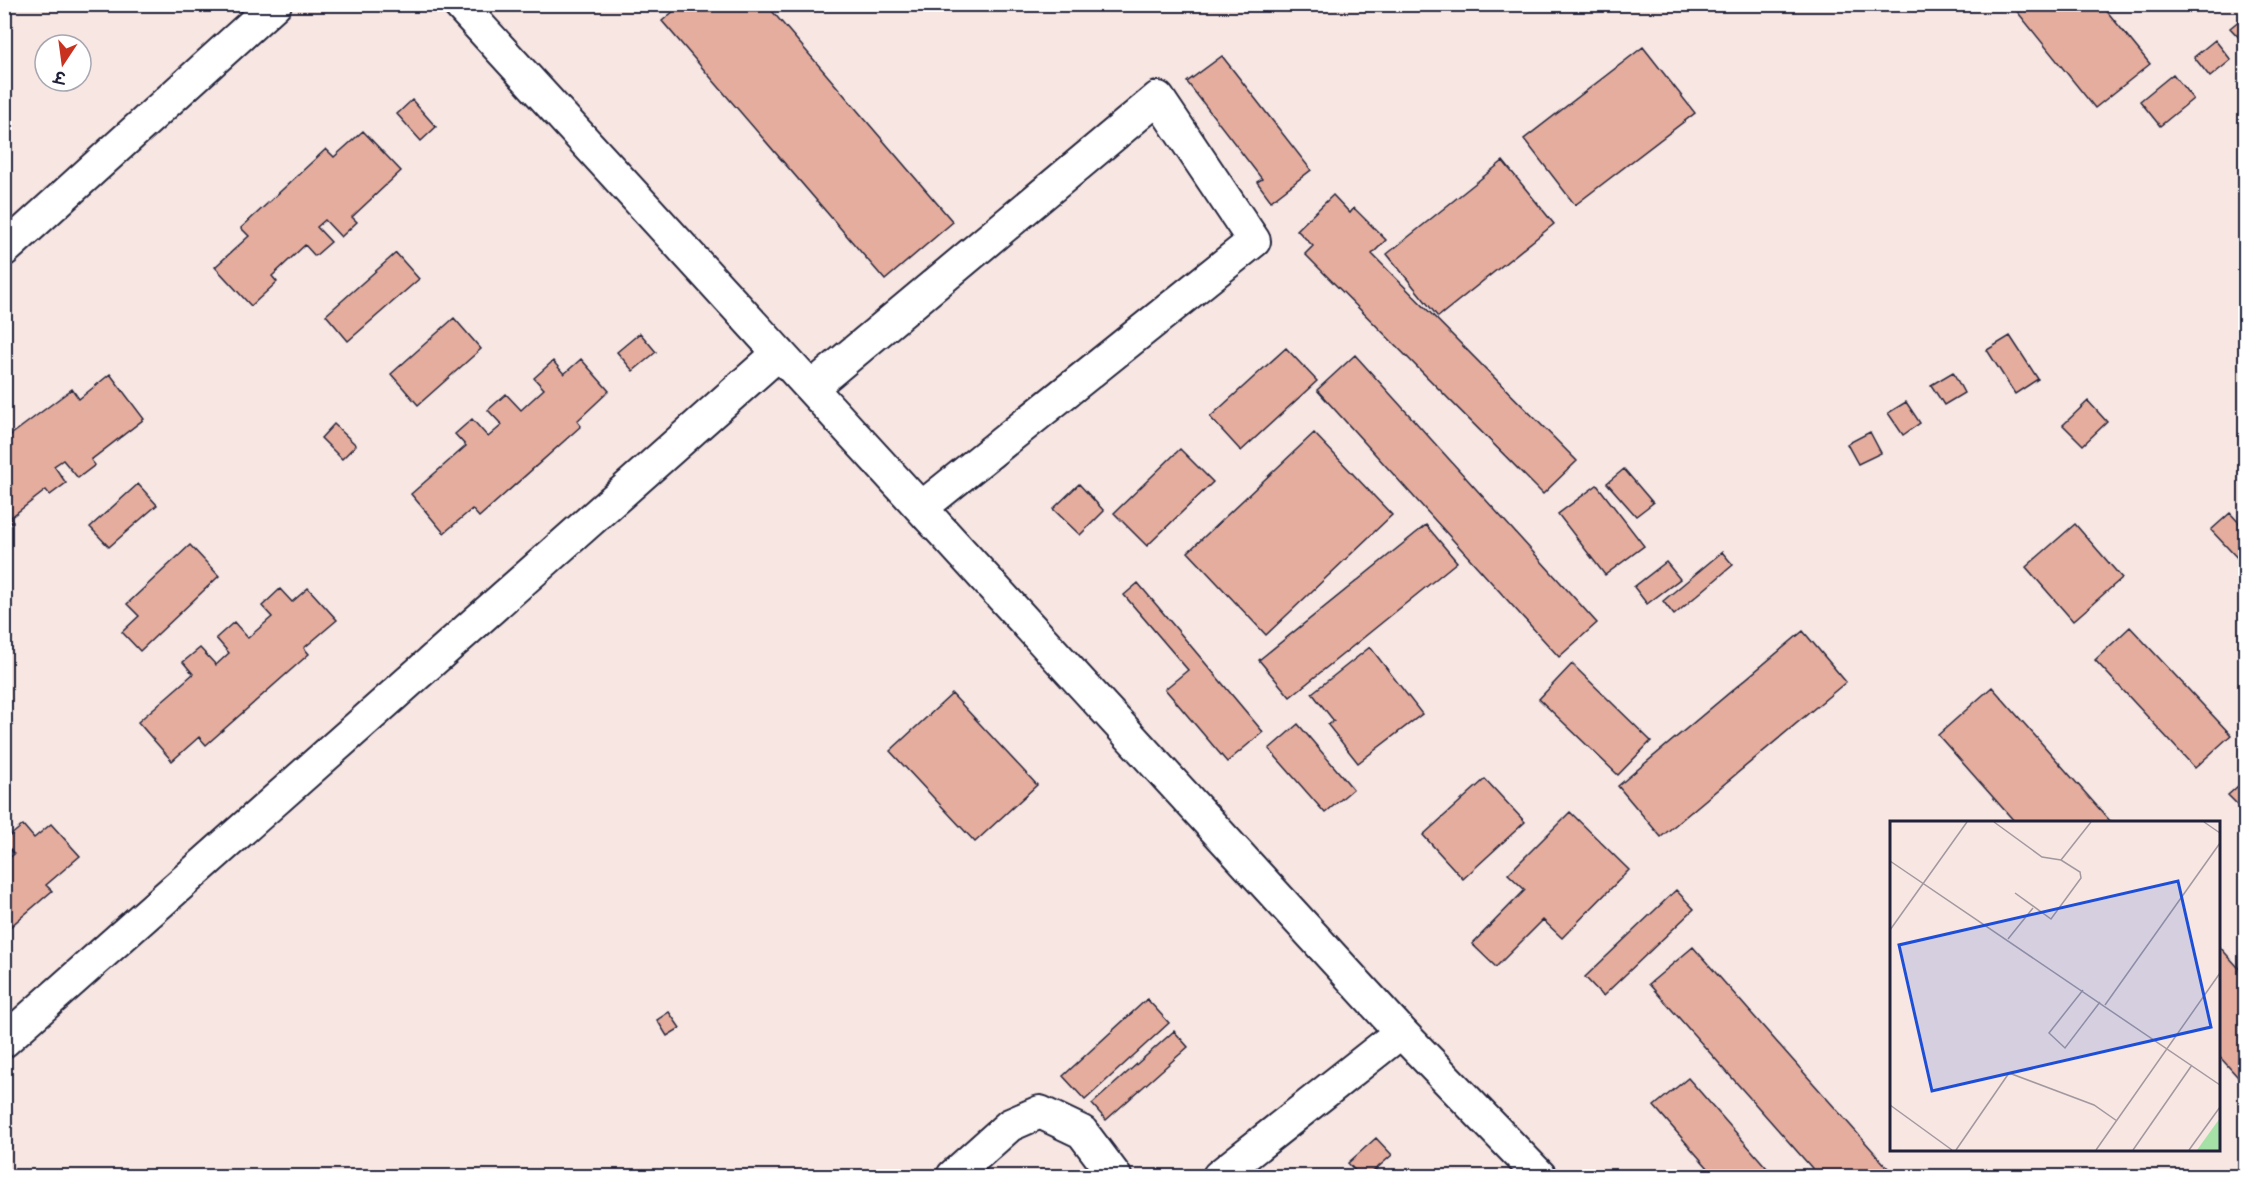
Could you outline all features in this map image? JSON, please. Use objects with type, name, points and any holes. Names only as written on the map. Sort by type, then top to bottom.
[{"type":"street","points":[[4,250],[275,4]]},
{"type":"street","points":[[459,4],[1401,1032],[1540,1176]]},
{"type":"street","points":[[811,388],[1158,98],[1254,241],[921,508]]},
{"type":"street","points":[[4,1041],[779,353]]},
{"type":"street","points":[[1219,1176],[1401,1032]]},
{"type":"street","points":[[953,1176],[1010,1125],[1040,1112],[1083,1132],[1115,1176]]},
{"type":"building","points":[[682,4],[766,4],[953,222],[885,280],[662,21]]},
{"type":"building","points":[[2011,4],[2101,4],[2150,64],[2095,108]]},
{"type":"building","points":[[2246,15],[2246,45],[2230,28]]},
{"type":"building","points":[[2215,40],[2231,60],[2210,77],[2194,57]]},
{"type":"building","points":[[1643,47],[1695,113],[1575,205],[1524,139]]},
{"type":"building","points":[[1222,56],[1311,170],[1271,201],[1257,182],[1262,179],[1187,82]]},
{"type":"building","points":[[2173,74],[2193,99],[2160,126],[2140,101]]},
{"type":"building","points":[[412,100],[436,127],[421,141],[397,114]]},
{"type":"building","points":[[363,131],[401,171],[352,217],[357,222],[341,237],[325,220],[317,227],[331,242],[315,256],[305,245],[272,276],[277,282],[251,306],[215,267],[249,236],[241,228],[326,149],[334,157]]},
{"type":"building","points":[[1503,161],[1554,224],[1438,317],[1387,254]]},
{"type":"building","points":[[1333,195],[1350,213],[1354,208],[1386,240],[1372,254],[1577,461],[1543,494],[1305,254],[1313,246],[1297,230]]},
{"type":"building","points":[[396,253],[419,279],[348,341],[326,315]]},
{"type":"building","points":[[454,318],[481,349],[418,405],[391,374]]},
{"type":"building","points":[[640,333],[656,352],[633,371],[617,352]]},
{"type":"building","points":[[2010,336],[2038,379],[2015,394],[1987,350]]},
{"type":"building","points":[[1286,348],[1317,381],[1241,451],[1210,417]]},
{"type":"building","points":[[1355,355],[1597,623],[1559,657],[1317,390]]},
{"type":"building","points":[[581,359],[609,391],[577,421],[581,426],[479,517],[472,509],[444,533],[411,494],[466,446],[455,434],[472,419],[488,437],[502,425],[488,410],[506,394],[521,410],[544,389],[534,378],[553,361],[564,374]]},
{"type":"building","points":[[1953,372],[1964,393],[1944,405],[1931,385]]},
{"type":"building","points":[[110,374],[144,419],[91,460],[95,465],[78,478],[63,460],[54,466],[66,483],[50,495],[46,490],[10,518],[13,522],[4,528],[4,440],[72,389],[79,399]]},
{"type":"building","points":[[2088,401],[2107,422],[2083,445],[2063,425]]},
{"type":"building","points":[[1906,402],[1920,423],[1903,435],[1888,413]]},
{"type":"building","points":[[334,424],[356,445],[342,459],[321,438]]},
{"type":"building","points":[[1870,432],[1881,453],[1858,464],[1847,444]]},
{"type":"building","points":[[1314,433],[1392,515],[1266,635],[1188,552]]},
{"type":"building","points":[[1180,449],[1213,482],[1147,546],[1114,513]]},
{"type":"building","points":[[1624,469],[1653,503],[1636,516],[1607,483]]},
{"type":"building","points":[[138,484],[157,505],[109,547],[90,527]]},
{"type":"building","points":[[1079,484],[1104,511],[1080,535],[1053,509]]},
{"type":"building","points":[[1597,485],[1644,546],[1605,575],[1558,514]]},
{"type":"building","points":[[2230,513],[2243,527],[2246,525],[2246,560],[2242,563],[2211,530]]},
{"type":"building","points":[[2075,524],[2122,578],[2073,621],[2026,567]]},
{"type":"building","points":[[1426,525],[1457,562],[1290,697],[1259,660]]},
{"type":"building","points":[[190,545],[219,576],[140,651],[122,632],[139,616],[127,604]]},
{"type":"building","points":[[1722,552],[1733,565],[1674,615],[1663,601]]},
{"type":"building","points":[[1666,562],[1680,579],[1647,604],[1634,587]]},
{"type":"building","points":[[1138,583],[1263,732],[1227,762],[1165,689],[1188,670],[1124,595]]},
{"type":"building","points":[[308,588],[337,620],[304,648],[309,654],[206,745],[199,737],[172,761],[138,722],[193,674],[183,662],[200,648],[216,665],[229,653],[216,638],[234,622],[248,638],[272,617],[262,606],[280,589],[292,602]]},
{"type":"building","points":[[2130,627],[2231,735],[2195,768],[2095,660]]},
{"type":"building","points":[[1803,631],[1846,682],[1661,837],[1618,786]]},
{"type":"building","points":[[1370,647],[1422,714],[1358,763],[1328,725],[1334,721],[1312,693]]},
{"type":"building","points":[[1572,664],[1651,741],[1618,775],[1539,699]]},
{"type":"building","points":[[1992,687],[2110,821],[2014,821],[1938,735]]},
{"type":"building","points":[[952,694],[1037,785],[975,842],[890,751]]},
{"type":"building","points":[[1298,724],[1353,789],[1325,813],[1269,749]]},
{"type":"building","points":[[1485,779],[1525,822],[1463,879],[1423,835]]},
{"type":"building","points":[[2246,779],[2246,813],[2228,795]]},
{"type":"building","points":[[1570,812],[1629,870],[1562,938],[1543,920],[1496,967],[1472,944],[1525,890],[1508,874]]},
{"type":"building","points":[[51,824],[80,856],[46,885],[52,891],[4,932],[4,862],[14,854],[4,841],[23,825],[34,838]]},
{"type":"building","points":[[1676,890],[1694,909],[1603,996],[1585,977]]},
{"type":"building","points":[[1693,947],[1895,1176],[1819,1176],[1649,984]]},
{"type":"building","points":[[2220,947],[2246,976],[2246,1086],[2220,1057]]},
{"type":"building","points":[[1147,999],[1169,1023],[1085,1100],[1063,1076]]},
{"type":"building","points":[[669,1012],[680,1028],[667,1036],[657,1020]]},
{"type":"building","points":[[1174,1031],[1188,1047],[1106,1120],[1092,1104]]},
{"type":"building","points":[[1688,1078],[1774,1176],[1715,1176],[1654,1106]]},
{"type":"building","points":[[1376,1138],[1392,1155],[1368,1176],[1360,1176],[1348,1163]]}]
